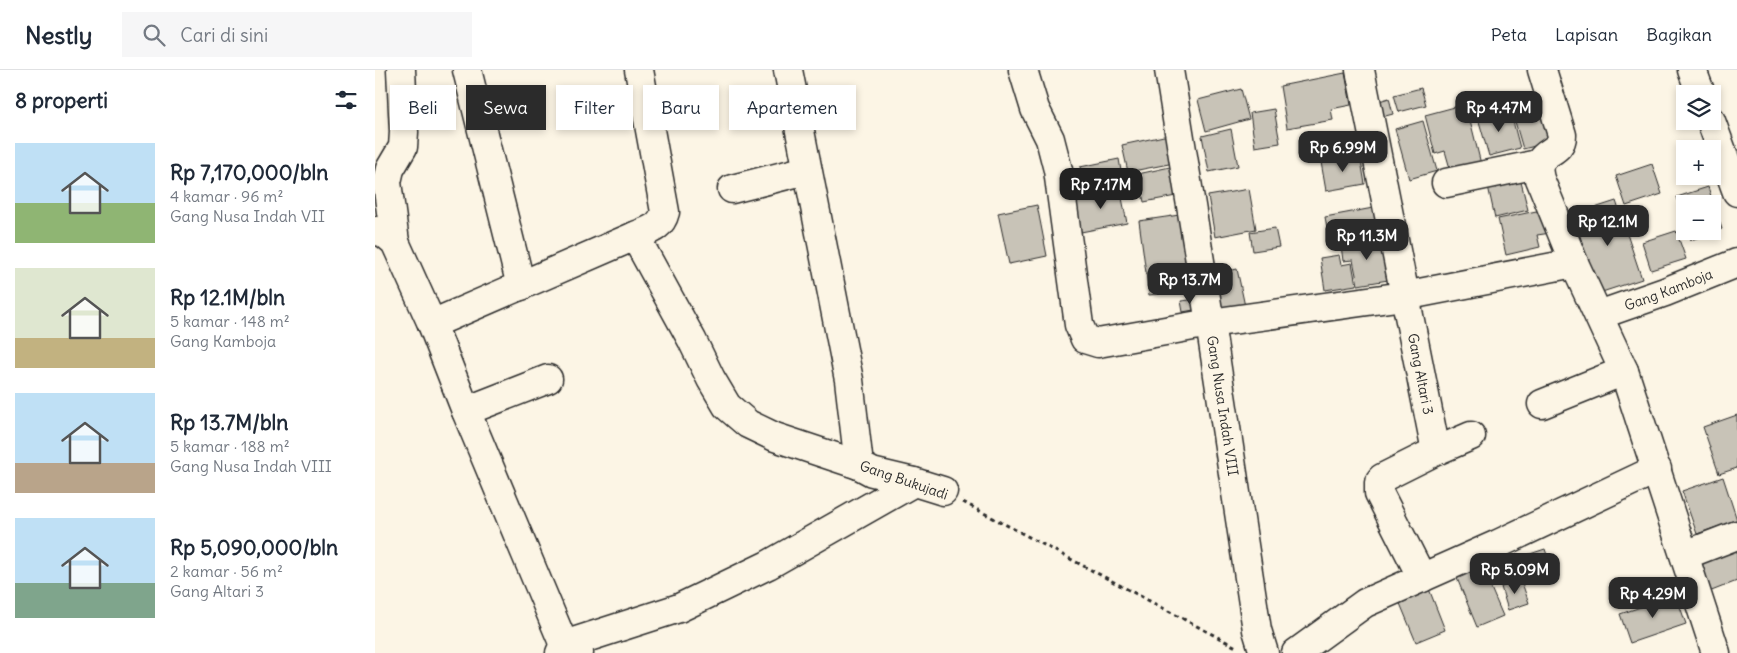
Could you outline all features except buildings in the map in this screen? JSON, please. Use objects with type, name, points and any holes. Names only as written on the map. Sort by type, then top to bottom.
[{"type":"street","points":[[401,70],[403,147],[390,169],[387,182],[385,236],[432,324],[466,411],[568,650],[679,608],[768,565],[914,482]]},
{"type":"street","points":[[467,70],[521,286]]},
{"type":"street","points":[[432,324],[646,231],[663,221],[665,212],[639,70]]},
{"type":"street","points":[[788,70],[849,380],[859,465]]},
{"type":"street","points":[[1023,70],[1035,109],[1050,139],[1058,170],[1079,325],[1085,338],[1098,343],[1210,323],[1404,296],[1574,263]]},
{"type":"street","name":"Gang Nusa Indah VIII","points":[[1169,70],[1257,630],[1253,652]]},
{"type":"street","name":"Gang Altari 3","points":[[1360,70],[1436,451]]},
{"type":"street","points":[[1542,70],[1562,135],[1562,141],[1559,146],[1549,152],[1538,164],[1537,171],[1574,263],[1624,371],[1685,555],[1708,651]]},
{"type":"street","points":[[1692,70],[1698,85]]},
{"type":"street","points":[[1714,130],[1737,192]]},
{"type":"street","points":[[1446,183],[1538,164]]},
{"type":"street","points":[[732,189],[807,170]]},
{"type":"street","name":"Gang Bukujadi","points":[[646,231],[692,340],[727,406],[748,424],[775,437],[859,465],[872,472],[943,491]]},
{"type":"street","name":"Gang Kamboja","points":[[1599,315],[1665,292],[1737,263]]},
{"type":"street","points":[[1542,404],[1624,371]]},
{"type":"street","points":[[466,411],[549,379]]},
{"type":"street","points":[[1422,578],[1378,488],[1382,478],[1471,436]]},
{"type":"street","points":[[1296,653],[1365,603],[1657,469]]},
{"type":"street","points":[[1685,555],[1737,535]]},
{"type":"path","name":"Gang Bukujadi","points":[[943,491],[1253,652]]}]
